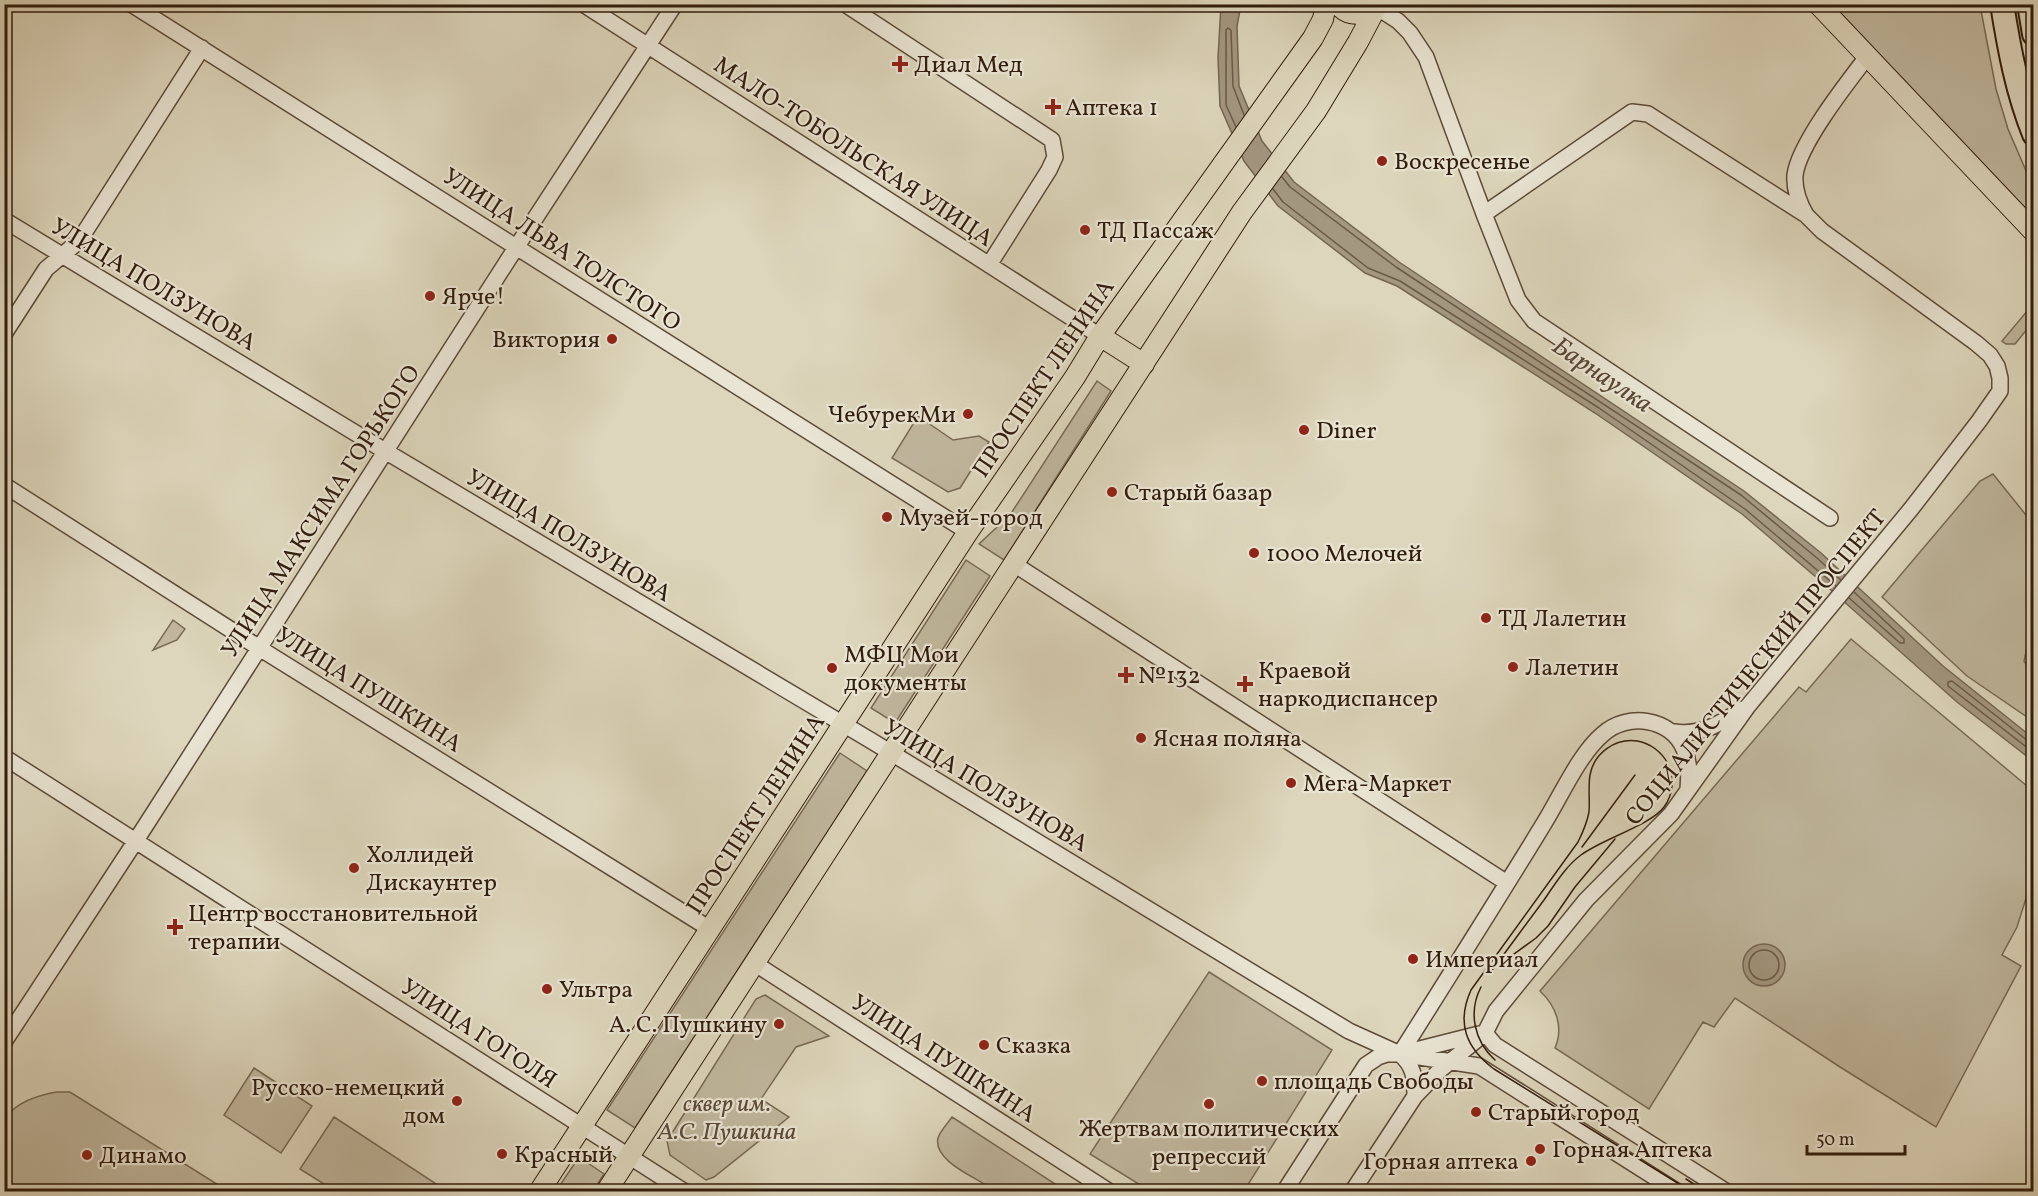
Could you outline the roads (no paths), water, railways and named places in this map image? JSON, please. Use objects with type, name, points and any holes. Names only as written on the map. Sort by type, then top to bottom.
[{"type":"highway","points":[[2002,4],[2018,87],[2034,134]]},
{"type":"highway","points":[[2029,4],[2034,34]]},
{"type":"main road","name":"ПРОСПЕКТ ЛЕНИНА","points":[[539,1191],[968,532],[1075,377],[1100,336],[1293,65],[1323,19],[1326,4]]},
{"type":"main road","points":[[1338,4],[1347,13],[1356,15],[1376,8]]},
{"type":"main road","points":[[1818,4],[2034,232]]},
{"type":"main road","points":[[606,1191],[1242,212],[1316,111],[1376,8]]},
{"type":"main road","points":[[1100,336],[1144,364]]},
{"type":"street","name":"УЛИЦА ЛЬВА ТОЛСТОГО","points":[[131,4],[968,532]]},
{"type":"street","name":"МАЛО-ТОБОЛЬСКАЯ УЛИЦА","points":[[583,4],[1100,336]]},
{"type":"street","name":"УЛИЦА МАКСИМА ГОРЬКОГО","points":[[4,1042],[675,4]]},
{"type":"street","points":[[845,4],[1052,140],[1055,157],[1049,170],[990,265]]},
{"type":"street","points":[[1376,8],[1398,21],[1410,33],[1426,57],[1518,300],[1534,321],[1830,518]]},
{"type":"street","points":[[4,334],[46,269],[79,241],[202,48]]},
{"type":"street","points":[[1806,215],[1796,191],[1795,176],[1798,162],[1838,96],[1867,57]]},
{"type":"street","name":"СОЦИАЛИСТИЧЕСКИЙ ПРОСПЕКТ","points":[[1352,1191],[1415,1096],[1440,1070],[1490,1032],[1586,900],[1671,814],[1748,706],[1872,556],[2000,391],[1997,366],[1990,355],[1976,343],[1822,231],[1806,215],[1648,114],[1632,112],[1484,214]]},
{"type":"street","name":"УЛИЦА ПОЛЗУНОВА","points":[[4,220],[1350,1031],[1400,1054],[1479,1066],[1678,1191]]},
{"type":"street","name":"УЛИЦА ПУШКИНА","points":[[4,485],[710,929]]},
{"type":"street","points":[[1014,564],[1508,883]]},
{"type":"street","points":[[1400,1054],[1508,883],[1588,750],[1604,732],[1625,723],[1644,721],[1662,725],[1674,732],[1688,734],[1705,730],[1748,706]]},
{"type":"street","points":[[1674,732],[1684,748],[1689,766],[1688,789]]},
{"type":"street","name":"УЛИЦА ГОГОЛЯ","points":[[4,758],[685,1191]]},
{"type":"street","name":"УЛИЦА ПУШКИНА","points":[[754,963],[1110,1191]]},
{"type":"street","points":[[1284,1191],[1366,1065],[1387,1054],[1400,1054],[1490,1032],[1727,1191]]},
{"type":"street","points":[[1400,1054],[1413,1069],[1415,1096]]},
{"type":"water","points":[[1221,5],[1241,5],[1237,26],[1239,86],[1262,141],[1294,182],[1399,262],[1744,491],[1821,553],[1943,666],[2033,738],[2033,761],[1957,702],[1742,514],[1595,413],[1397,286],[1365,273],[1278,206],[1244,161],[1220,106],[1218,58]]},
{"type":"water","points":[[1764,944],[1779,950],[1785,965],[1779,980],[1764,986],[1749,980],[1743,965],[1749,950]]},
{"type":"tram line","points":[[1490,973],[1570,864],[1590,849],[1658,814],[1664,807],[1671,792],[1672,775],[1665,760],[1655,749],[1637,741],[1621,742],[1607,749],[1596,760],[1590,775],[1588,816],[1578,842],[1471,990],[1464,1013],[1464,1024],[1470,1043],[1484,1061],[1494,1069],[1692,1192]]},
{"type":"tram line","points":[[1582,847],[1635,775]]},
{"type":"tram line","points":[[1503,962],[1536,938],[1548,926],[1575,887],[1615,839]]},
{"type":"tram line","points":[[1481,987],[1475,1006],[1475,1026],[1482,1044],[1495,1060]]},
{"type":"tram line","points":[[1686,1179],[1706,1192]]},
{"type":"place","name":"Диал Мед","points":[[900,64]]},
{"type":"place","name":"Аптека 1","points":[[1053,107]]},
{"type":"place","name":"Воскресенье","points":[[1382,161]]},
{"type":"place","name":"ТД Пассаж","points":[[1085,230]]},
{"type":"place","name":"Ярче!","points":[[430,296]]},
{"type":"place","name":"Виктория","points":[[612,339]]},
{"type":"place","name":"ЧебурекМи","points":[[968,414]]},
{"type":"place","name":"Diner","points":[[1304,430]]},
{"type":"place","name":"Старый базар","points":[[1112,492]]},
{"type":"place","name":"Музей-город","points":[[887,517]]},
{"type":"place","name":"1000 Мелочей","points":[[1254,553]]},
{"type":"place","name":"ТД Лалетин","points":[[1486,618]]},
{"type":"place","name":"Лалетин","points":[[1513,667]]},
{"type":"place","name":"МФЦ Мои документы","points":[[832,668]]},
{"type":"place","name":"№132","points":[[1126,675]]},
{"type":"place","name":"Краевой наркодиспансер","points":[[1245,684]]},
{"type":"place","name":"Ясная поляна","points":[[1141,738]]},
{"type":"place","name":"Мега-Маркет","points":[[1291,783]]},
{"type":"place","name":"Холлидей Дискаунтер","points":[[354,868]]},
{"type":"place","name":"Центр восстановительной терапии","points":[[175,927]]},
{"type":"place","name":"Империал","points":[[1413,959]]},
{"type":"place","name":"Ультра","points":[[547,989]]},
{"type":"place","name":"А. С. Пушкину","points":[[779,1024]]},
{"type":"place","name":"Сказка","points":[[984,1045]]},
{"type":"place","name":"площадь Свободы","points":[[1262,1081]]},
{"type":"place","name":"Русско-немецкий дом","points":[[457,1101]]},
{"type":"place","name":"Жертвам политических репрессий","points":[[1209,1104]]},
{"type":"place","name":"Старый город","points":[[1476,1112]]},
{"type":"place","name":"Горная Аптека","points":[[1540,1149]]},
{"type":"place","name":"Красный","points":[[502,1154]]},
{"type":"place","name":"Динамо","points":[[87,1155]]},
{"type":"place","name":"Горная аптека","points":[[1531,1161]]},
{"type":"water label","name":"Барнаулка","points":[[1603,374]]},
{"type":"park label","name":"сквер им. А.С. Пушкина","points":[[727,1117]]}]
